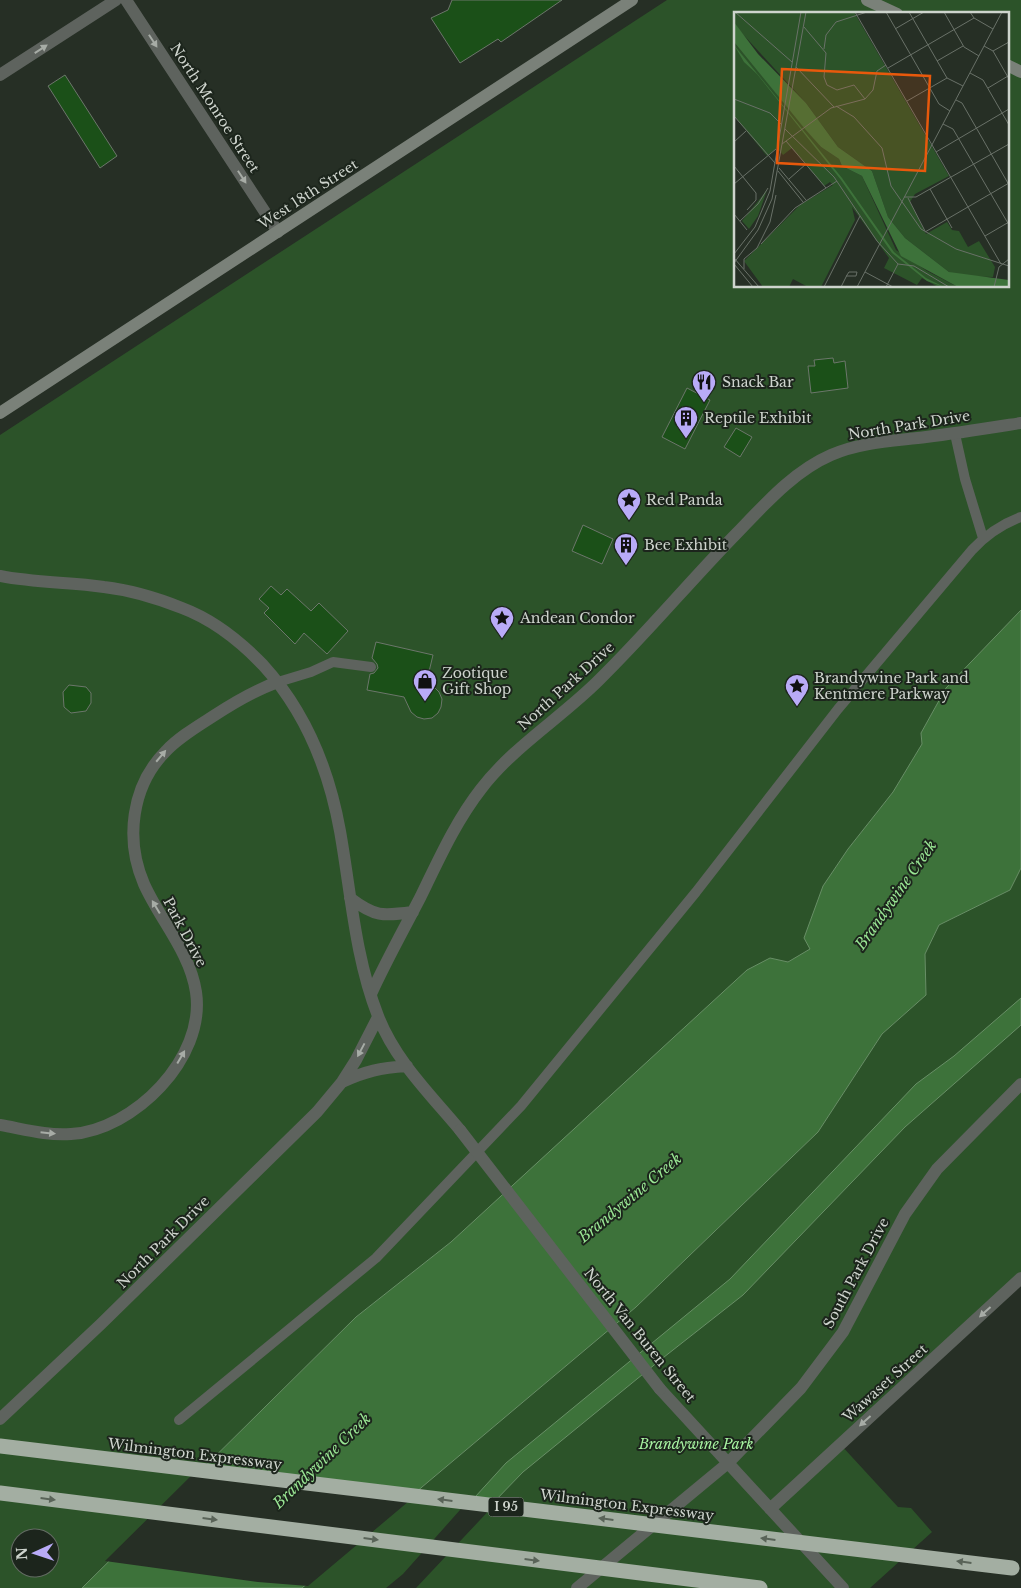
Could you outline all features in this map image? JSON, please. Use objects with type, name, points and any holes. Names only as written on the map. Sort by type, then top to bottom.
[{"type":"highway","name":"Wilmington Expressway","points":[[0,1446],[1012,1568]]},
{"type":"highway","points":[[0,1493],[760,1588]]},
{"type":"street","points":[[0,76],[116,0]]},
{"type":"street","name":"North Monroe Street","points":[[126,0],[278,232]]},
{"type":"street","name":"West 18th Street","points":[[0,413],[632,0]]},
{"type":"street","points":[[867,0],[893,12]]},
{"type":"street","points":[[1008,66],[1021,72]]},
{"type":"street","name":"North Park Drive","points":[[371,994],[388,956],[413,912],[450,838],[468,808],[494,774],[517,751],[599,681],[687,585],[778,492],[814,464],[832,454],[876,443],[955,434],[1021,423]]},
{"type":"street","name":"North Van Buren Street","points":[[0,576],[104,587],[146,596],[182,608],[206,619],[227,632],[248,650],[278,682],[292,702],[308,732],[323,767],[340,830],[358,947],[378,1017],[392,1043],[407,1066],[460,1130],[660,1389],[843,1588]]},
{"type":"street","name":"Park Drive","points":[[0,1125],[34,1132],[70,1134],[86,1132],[109,1124],[146,1100],[164,1082],[181,1059],[193,1034],[196,994],[192,975],[180,949],[151,900],[137,865],[133,842],[133,820],[136,805],[143,783],[166,750],[197,727],[246,696],[278,682]]},
{"type":"street","points":[[350,898],[366,910],[378,913],[413,912]]},
{"type":"street","name":"North Park Drive","points":[[0,1419],[101,1324],[317,1112],[342,1082],[356,1060],[378,1017]]},
{"type":"street","name":"North Park Drive","points":[[342,1082],[372,1070],[407,1066]]},
{"type":"street","name":"South Park Drive","points":[[577,1588],[728,1463],[802,1388],[843,1332],[905,1214],[937,1169],[1021,1084]]},
{"type":"street","name":"Wawaset Street","points":[[770,1509],[1018,1287]]},
{"type":"lane","points":[[955,434],[965,479],[983,538]]},
{"type":"lane","points":[[179,1420],[376,1258],[521,1106],[696,892],[838,709],[983,538],[1021,516]]},
{"type":"lane","points":[[278,682],[311,672],[333,662],[371,667]]},
{"type":"green space","points":[[667,0],[1021,0],[1021,610],[946,688],[921,733],[922,744],[893,792],[848,849],[823,886],[811,949],[788,962],[770,958],[451,1242],[356,1317],[82,1588],[0,1588],[0,435]]},
{"type":"green space","name":"Brandywine Park","points":[[1021,868],[1021,1278],[840,1444],[898,1507],[911,1508],[932,1532],[870,1588],[302,1588],[636,1307],[818,1132],[882,1034],[926,995],[925,954],[939,925],[1010,890]]},
{"type":"water","name":"Brandywine Creek","points":[[1021,610],[1021,868],[1010,890],[939,925],[925,954],[926,995],[882,1034],[818,1132],[636,1307],[302,1588],[82,1588],[356,1317],[451,1242],[747,970],[770,958],[788,962],[810,949],[804,938],[823,886],[848,849],[893,792],[922,744],[921,733],[946,688]]},
{"type":"water","points":[[1021,998],[1021,1025],[905,1127],[743,1295],[523,1472],[431,1567],[389,1588],[404,1575],[506,1463],[730,1279],[916,1084],[954,1056]]},
{"type":"pier","points":[[198,1469],[415,1496],[308,1586],[258,1582],[105,1561]]},
{"type":"pier","points":[[468,1501],[496,1503],[416,1588],[386,1588],[403,1574]]},
{"type":"building","points":[[452,0],[562,0],[501,42],[498,39],[460,63],[431,18],[448,10]]},
{"type":"building","points":[[65,75],[117,156],[100,168],[48,86]]},
{"type":"building","points":[[833,358],[834,363],[845,361],[848,388],[811,393],[808,366],[815,366],[814,360]]},
{"type":"building","points":[[687,388],[710,400],[685,449],[662,437]]},
{"type":"building","points":[[736,428],[752,437],[740,457],[724,447]]},
{"type":"building","points":[[583,525],[613,539],[602,564],[572,551]]},
{"type":"building","points":[[271,586],[281,595],[287,589],[311,611],[319,603],[348,631],[327,654],[304,633],[295,644],[264,613],[269,608],[259,599]]},
{"type":"building","points":[[376,642],[433,655],[427,680],[439,692],[442,699],[438,713],[432,718],[424,719],[417,717],[411,712],[404,697],[367,690],[370,674],[374,673],[378,668],[372,658]]},
{"type":"building","points":[[69,685],[86,687],[91,693],[91,703],[86,711],[71,713],[64,707],[63,692]]},
{"type":"place","name":"Snack Bar","points":[[704,403]]},
{"type":"place","name":"Reptile Exhibit","points":[[686,439]]},
{"type":"place","name":"Red Panda","points":[[629,521]]},
{"type":"place","name":"Bee Exhibit","points":[[626,566]]},
{"type":"place","name":"Andean Condor","points":[[502,639]]},
{"type":"place","name":"Zootique Gift Shop","points":[[425,702]]},
{"type":"place","name":"Brandywine Park and Kentmere Parkway","points":[[797,707]]}]
